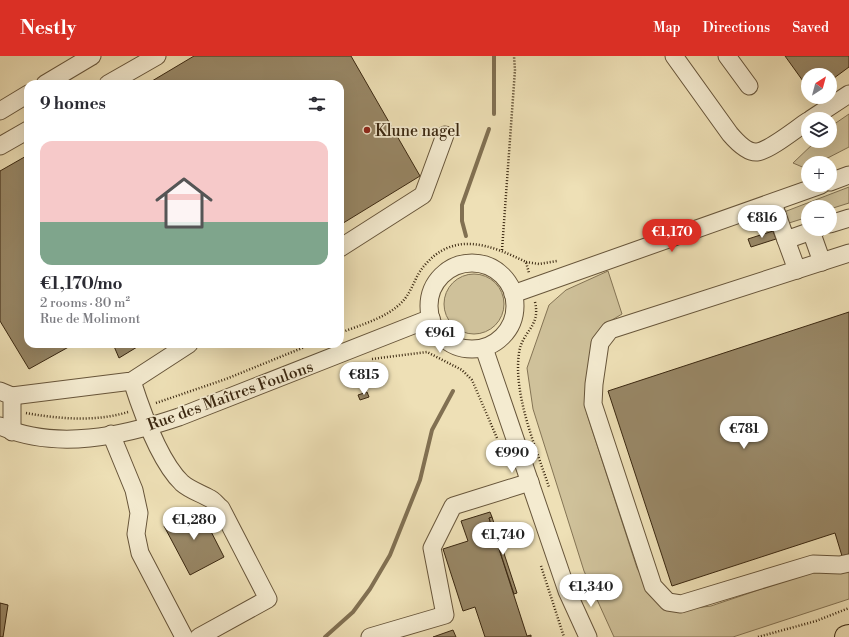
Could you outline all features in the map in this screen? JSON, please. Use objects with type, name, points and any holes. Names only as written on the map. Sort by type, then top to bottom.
[{"type":"street","points":[[52,80],[92,56]]},
{"type":"street","points":[[115,80],[157,56]]},
{"type":"street","points":[[674,56],[737,143],[747,149],[757,152],[766,149],[801,126]]},
{"type":"street","points":[[726,56],[749,86]]},
{"type":"street","points":[[822,112],[849,94]]},
{"type":"street","points":[[0,111],[24,96]]},
{"type":"street","points":[[0,146],[24,132]]},
{"type":"street","points":[[344,245],[423,195],[445,135]]},
{"type":"street","points":[[837,179],[849,175]]},
{"type":"street","points":[[514,294],[802,192]]},
{"type":"street","points":[[773,203],[797,270]]},
{"type":"street","points":[[837,222],[849,218]]},
{"type":"street","points":[[786,240],[801,235]]},
{"type":"street","points":[[816,236],[822,262]]},
{"type":"street","points":[[849,253],[610,330],[600,343],[594,384],[593,404],[653,586],[668,602],[681,604],[813,564],[840,565],[849,563]]},
{"type":"street","points":[[467,263],[482,264],[496,270],[507,280],[514,294],[515,307],[513,321],[501,337],[484,348],[471,349],[458,347],[446,340],[436,330],[430,318],[429,303],[432,289],[441,276],[453,267],[467,263]]},
{"type":"street","name":"Rue des Maîtres Foulons","points":[[6,429],[64,439],[87,439],[150,427],[179,418],[430,318]]},
{"type":"street","points":[[6,429],[8,398],[132,380],[183,348]]},
{"type":"street","points":[[484,348],[568,591],[588,637]]},
{"type":"street","points":[[132,380],[150,427],[170,468],[182,483],[196,493],[210,498],[221,508],[268,599],[199,637]]},
{"type":"street","points":[[111,434],[134,490],[139,513],[136,534],[140,553],[184,637]]},
{"type":"street","points":[[370,637],[445,614],[432,548],[453,506],[530,482]]},
{"type":"street","points":[[568,591],[577,637]]},
{"type":"path","points":[[502,250],[515,70],[514,56]]},
{"type":"path","points":[[8,398],[27,413],[66,418],[94,418],[124,413],[226,379],[302,348]]},
{"type":"path","points":[[370,359],[427,352],[462,370],[472,380],[498,439]]},
{"type":"path","points":[[540,564],[564,637]]},
{"type":"path","points":[[758,637],[816,621],[849,608]]},
{"type":"shaded area","points":[[849,114],[849,147],[832,156],[801,156],[801,166],[793,163],[809,148],[837,148],[837,122]]},
{"type":"shaded area","points":[[849,187],[849,203],[837,207],[837,200],[815,200],[837,192]]},
{"type":"shaded area","points":[[801,205],[801,219],[789,223],[784,212]]},
{"type":"shaded area","points":[[608,271],[622,314],[602,326],[592,351],[587,414],[637,568],[654,600],[679,610],[711,606],[815,571],[849,567],[849,599],[733,637],[614,637],[584,571],[533,409],[527,368],[549,305],[566,290]]},
{"type":"shaded area","points":[[474,274],[491,279],[499,287],[504,304],[499,321],[491,329],[474,334],[457,329],[449,321],[444,304],[449,287],[457,279]]},
{"type":"building","name":"Klune nagel","points":[[194,56],[351,56],[420,176],[344,223],[344,80],[154,80]]},
{"type":"building","points":[[785,56],[849,56],[849,67],[837,76],[837,68],[801,68],[801,78]]},
{"type":"building","points":[[24,157],[24,348],[67,348],[29,369],[0,321],[0,171]]},
{"type":"building","points":[[773,231],[776,239],[751,247],[748,239]]},
{"type":"building","points":[[849,312],[849,554],[842,556],[835,533],[672,586],[608,391]]},
{"type":"building","points":[[115,348],[135,348],[119,358]]},
{"type":"building","points":[[367,392],[369,397],[360,400],[358,395]]},
{"type":"building","points":[[199,508],[224,557],[190,575],[164,526]]},
{"type":"building","points":[[490,512],[492,517],[489,518],[527,636],[531,635],[531,637],[485,637],[475,607],[463,611],[443,549],[468,541],[461,521]]},
{"type":"building","points":[[492,517],[517,593],[514,594],[489,518]]},
{"type":"building","points":[[0,603],[8,605],[3,637],[0,637]]},
{"type":"building","points":[[453,630],[456,637],[433,637]]},
{"type":"waterway","points":[[494,56],[494,114]]},
{"type":"waterway","points":[[466,236],[462,221],[462,205],[489,129]]},
{"type":"waterway","points":[[325,637],[353,612],[370,589],[390,555],[420,480],[432,430],[453,391]]},
{"type":"place","name":"Klune nagel","points":[[367,130]]}]
